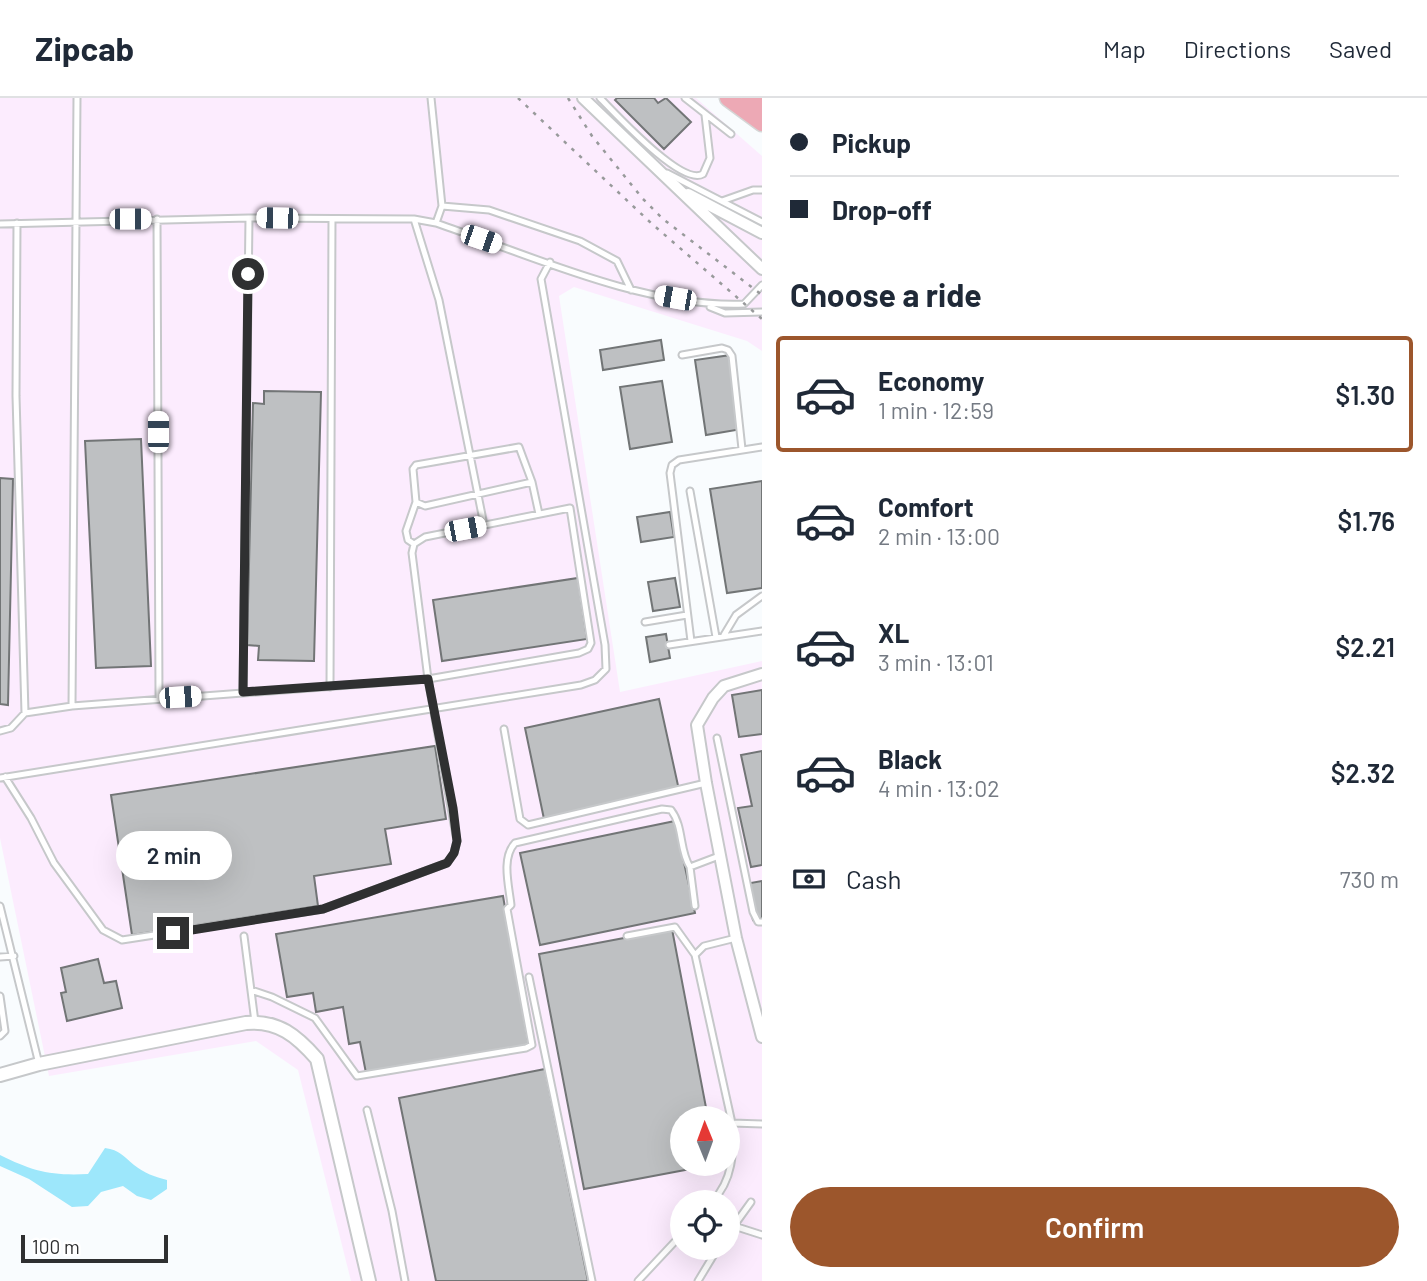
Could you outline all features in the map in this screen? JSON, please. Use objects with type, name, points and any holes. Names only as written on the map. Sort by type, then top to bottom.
[{"type":"main road","points":[[750,98],[762,107]]},
{"type":"main road","points":[[730,100],[762,123]]},
{"type":"main road","points":[[730,100],[762,131]]},
{"type":"street","points":[[583,98],[762,269]]},
{"type":"street","points":[[676,187],[748,220],[762,233]]},
{"type":"street","points":[[762,674],[724,686],[713,698],[698,725],[706,783],[736,938],[762,1035]]},
{"type":"street","points":[[0,1075],[40,1064],[255,1022],[268,1023],[296,1035],[317,1059],[369,1281]]},
{"type":"lane","points":[[72,706],[77,98]]},
{"type":"lane","points":[[431,98],[442,206],[436,223]]},
{"type":"lane","points":[[600,98],[657,153],[679,170],[694,176],[703,174],[710,158],[705,115]]},
{"type":"lane","points":[[685,98],[731,134]]},
{"type":"lane","points":[[657,169],[723,201],[748,220],[762,222]]},
{"type":"lane","points":[[723,201],[753,190],[762,190]]},
{"type":"lane","points":[[442,206],[489,210],[580,241],[617,261],[631,290]]},
{"type":"lane","points":[[243,692],[249,218]]},
{"type":"lane","points":[[0,223],[249,218],[414,219],[436,223],[631,290],[716,305],[744,304],[762,285]]},
{"type":"lane","points":[[157,219],[159,698]]},
{"type":"lane","points":[[330,687],[332,219]]},
{"type":"lane","points":[[414,219],[439,300],[484,525]]},
{"type":"lane","points":[[17,223],[16,396],[24,713]]},
{"type":"lane","points":[[0,731],[11,728],[24,713],[72,706],[428,679],[579,653],[588,649],[591,643],[570,508],[425,537],[414,544],[412,553],[428,679],[435,708],[453,808],[457,841],[454,853],[447,863],[323,909],[122,940],[103,930],[54,863],[31,818],[2,778],[435,708],[581,685],[595,680],[606,669],[605,645],[541,279],[550,262]]},
{"type":"lane","points":[[697,301],[725,313],[762,312]]},
{"type":"lane","points":[[681,355],[722,348],[732,356],[742,449]]},
{"type":"lane","points":[[414,544],[408,540],[406,531],[416,502],[413,469],[416,465],[519,447],[539,514]]},
{"type":"lane","points":[[691,641],[670,473],[672,465],[679,460],[762,447]]},
{"type":"lane","points":[[416,502],[425,506],[531,482]]},
{"type":"lane","points":[[690,491],[716,637]]},
{"type":"lane","points":[[724,635],[736,615],[762,596]]},
{"type":"lane","points":[[645,622],[687,615]]},
{"type":"lane","points":[[669,645],[762,631]]},
{"type":"lane","points":[[505,729],[520,819],[528,825],[706,783]]},
{"type":"lane","points":[[717,738],[753,912],[758,922],[762,922]]},
{"type":"lane","points":[[251,990],[272,996],[315,1018],[357,1076],[526,1048],[532,1045],[507,909],[511,905],[507,859],[515,843],[663,809],[671,810],[677,818],[686,861],[690,867],[695,906]]},
{"type":"lane","points":[[690,867],[722,855]]},
{"type":"lane","points":[[0,906],[40,1064]]},
{"type":"lane","points":[[627,936],[675,927],[695,955],[728,1106]]},
{"type":"lane","points":[[244,936],[255,1022]]},
{"type":"lane","points":[[695,955],[704,946],[736,938]]},
{"type":"lane","points":[[0,957],[14,956]]},
{"type":"lane","points":[[529,977],[592,1281]]},
{"type":"lane","points":[[0,996],[5,1024],[5,1031],[0,1036]]},
{"type":"lane","points":[[368,1110],[405,1281]]},
{"type":"lane","points":[[740,1124],[762,1124]]},
{"type":"lane","points":[[740,1218],[751,1202]]},
{"type":"lane","points":[[740,1228],[762,1235]]},
{"type":"lane","points":[[638,1281],[670,1247]]},
{"type":"lane","points":[[698,1281],[711,1260]]},
{"type":"shaded area","points":[[0,98],[696,98],[762,156],[762,351],[747,341],[574,287],[559,296],[620,692],[762,661],[762,1281],[351,1281],[298,1070],[256,1041],[49,1076],[0,838]]},
{"type":"water","points":[[105,1148],[118,1152],[138,1168],[167,1180],[167,1189],[151,1200],[137,1196],[123,1186],[101,1192],[88,1206],[72,1207],[29,1179],[0,1166],[0,1155],[42,1171],[88,1174]]},
{"type":"building","points":[[654,98],[658,103],[666,98],[691,122],[664,149],[615,100]]},
{"type":"building","points":[[661,340],[664,360],[603,370],[600,350]]},
{"type":"building","points":[[731,355],[742,429],[706,435],[695,360]]},
{"type":"building","points":[[662,381],[672,442],[630,449],[620,387]]},
{"type":"building","points":[[264,391],[321,392],[314,661],[258,660],[259,646],[247,645],[253,403],[264,404]]},
{"type":"building","points":[[141,439],[151,666],[96,668],[85,441]]},
{"type":"building","points":[[0,478],[13,479],[8,705],[0,704]]},
{"type":"building","points":[[762,481],[762,588],[727,593],[710,489]]},
{"type":"building","points":[[670,512],[674,537],[641,542],[637,517]]},
{"type":"building","points":[[578,578],[587,639],[442,661],[433,600]]},
{"type":"building","points":[[675,578],[680,607],[653,611],[648,582]]},
{"type":"building","points":[[666,634],[670,658],[650,662],[646,637]]},
{"type":"building","points":[[762,690],[762,734],[739,737],[732,695]]},
{"type":"building","points":[[659,699],[679,790],[544,819],[525,728]]},
{"type":"building","points":[[435,746],[446,819],[385,829],[391,864],[314,876],[318,906],[132,935],[111,795]]},
{"type":"building","points":[[762,751],[762,865],[751,867],[738,808],[752,806],[741,755]]},
{"type":"building","points":[[675,821],[695,913],[540,945],[520,853]]},
{"type":"building","points":[[762,881],[762,918],[753,920],[745,884]]},
{"type":"building","points":[[503,896],[529,1046],[366,1073],[360,1042],[349,1044],[343,1007],[316,1012],[313,993],[287,997],[276,934]]},
{"type":"building","points":[[672,929],[706,1106],[670,1106],[670,1173],[584,1189],[539,954]]},
{"type":"building","points":[[98,959],[104,983],[116,981],[122,1008],[67,1021],[61,993],[66,992],[61,968]]},
{"type":"building","points":[[545,1069],[588,1281],[436,1281],[399,1098]]},
{"type":"railway","points":[[518,98],[651,223],[762,319]]},
{"type":"railway","points":[[568,98],[592,136],[643,199],[663,219],[762,295]]},
{"type":"route","points":[[173,933],[323,909],[447,863],[454,853],[457,841],[428,679],[243,692],[248,274]]}]
